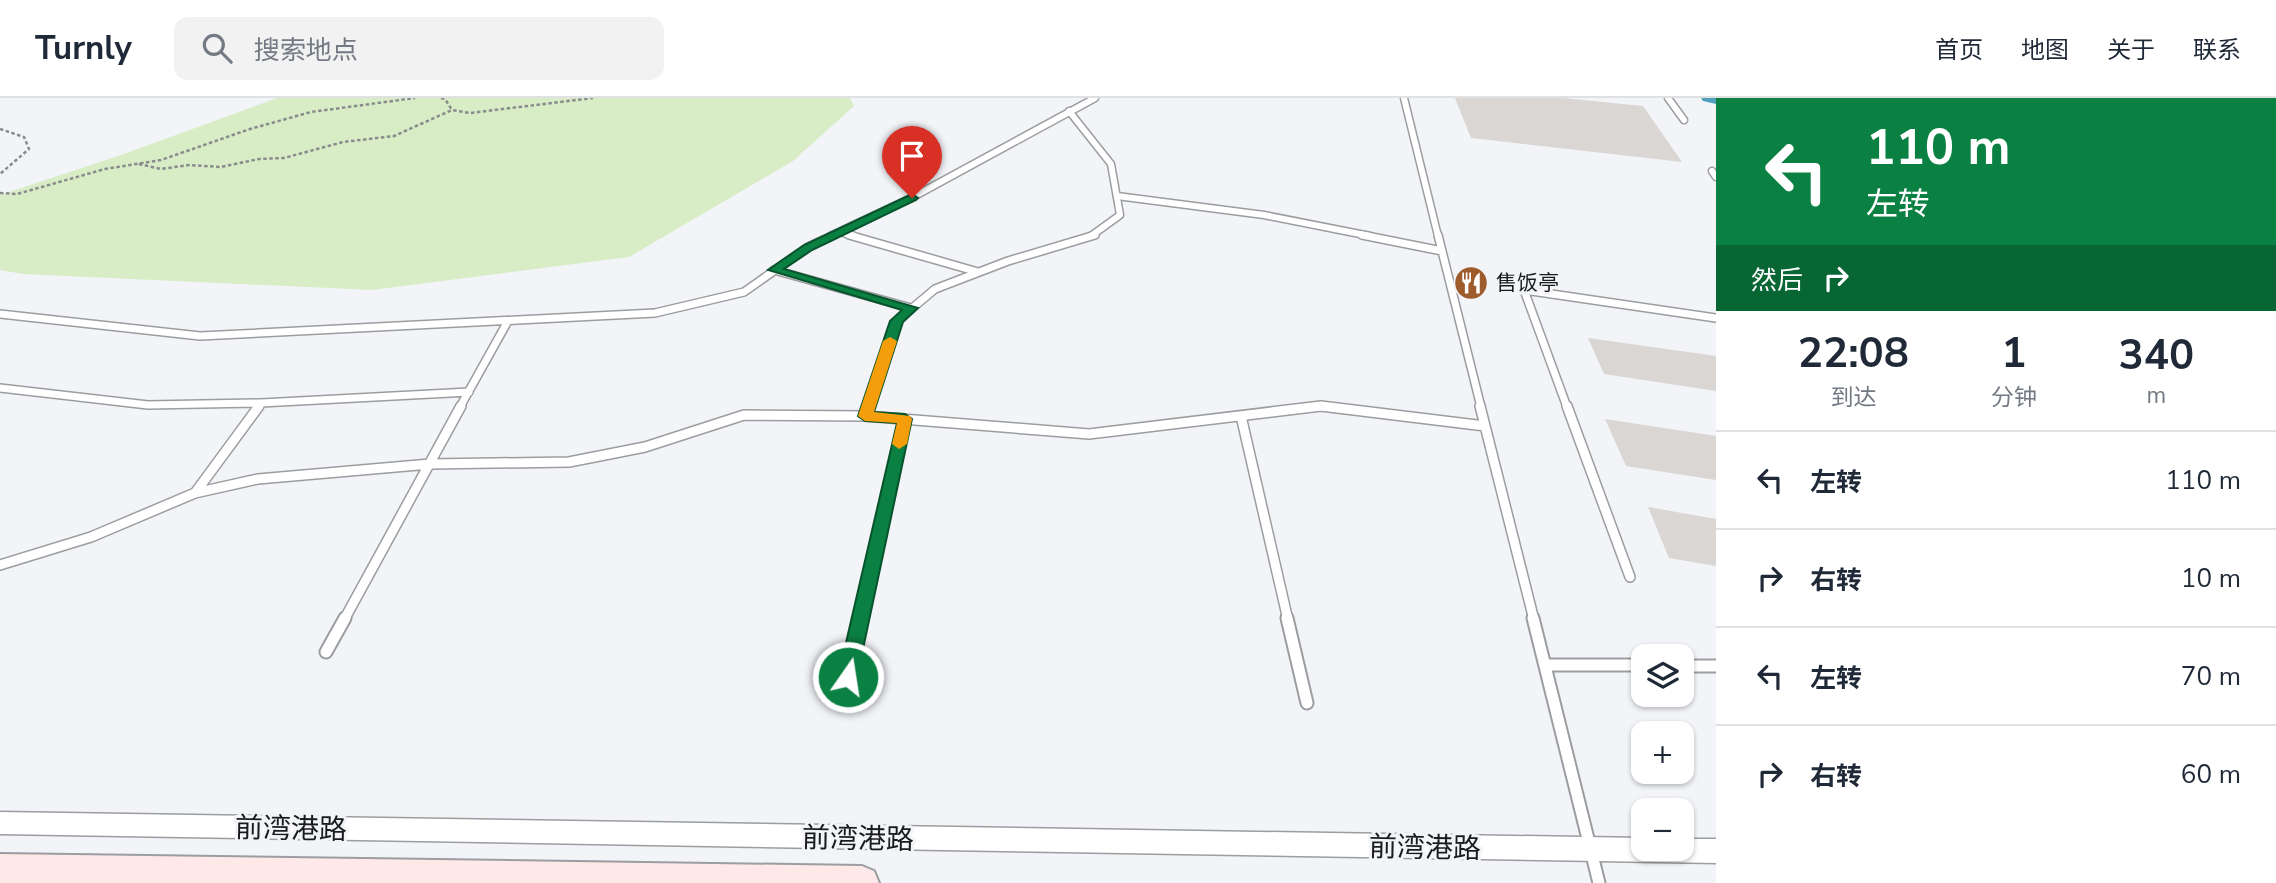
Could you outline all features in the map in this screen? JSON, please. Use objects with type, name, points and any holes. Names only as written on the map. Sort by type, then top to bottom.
[{"type":"main road","name":"前湾港路","points":[[0,871],[862,883]]},
{"type":"street","name":"前湾港路","points":[[0,823],[1716,851]]},
{"type":"lane","points":[[0,314],[200,336],[655,313],[744,292],[808,247],[912,198],[1095,98]]},
{"type":"lane","points":[[1404,98],[1599,883]]},
{"type":"lane","points":[[1669,99],[1684,120]]},
{"type":"lane","points":[[865,416],[897,321],[935,289],[978,272],[1093,236],[1120,215],[1111,164],[1069,111]]},
{"type":"lane","points":[[1116,196],[1264,215],[1442,251]]},
{"type":"lane","points":[[839,232],[978,272]]},
{"type":"lane","points":[[774,270],[911,308]]},
{"type":"lane","points":[[1630,577],[1524,290],[1716,317]]},
{"type":"lane","points":[[326,652],[508,321]]},
{"type":"lane","points":[[0,387],[148,405],[261,404],[469,392]]},
{"type":"lane","points":[[195,493],[261,404]]},
{"type":"lane","points":[[0,565],[91,537],[195,493],[258,479],[430,464],[569,462],[645,447],[744,415],[865,416],[1089,434],[1321,407],[1485,426]]},
{"type":"lane","points":[[1241,416],[1307,703]]},
{"type":"lane","points":[[848,677],[905,419]]},
{"type":"lane","points":[[1545,665],[1631,666]]},
{"type":"lane","points":[[1694,666],[1716,666]]},
{"type":"path","points":[[0,193],[17,194],[105,169],[161,160],[250,129],[311,112],[415,98]]},
{"type":"path","points":[[440,98],[445,99],[452,110]]},
{"type":"path","points":[[138,164],[160,169],[190,165],[221,167],[259,159],[284,158],[343,142],[394,136],[452,110],[470,113],[593,98]]},
{"type":"path","points":[[0,130],[24,137],[29,149],[0,174]]},
{"type":"green space","points":[[277,98],[850,98],[854,106],[793,161],[629,257],[372,290],[23,274],[0,270],[0,195],[124,154]]},
{"type":"building","points":[[1455,98],[1563,98],[1643,106],[1682,162],[1471,138]]},
{"type":"building","points":[[1588,338],[1716,356],[1716,391],[1604,374]]},
{"type":"building","points":[[1605,419],[1716,436],[1716,480],[1626,466]]},
{"type":"building","points":[[1648,507],[1716,519],[1716,566],[1669,558]]},
{"type":"waterway","points":[[1708,98],[1716,100]]},
{"type":"slow traffic","points":[[890,341],[865,416],[905,419],[899,444]]},
{"type":"place","name":"售饭亭","points":[[1471,283]]},
{"type":"route","points":[[848,677],[905,419],[865,416],[897,321],[911,308],[774,270],[808,247],[912,198]]}]
